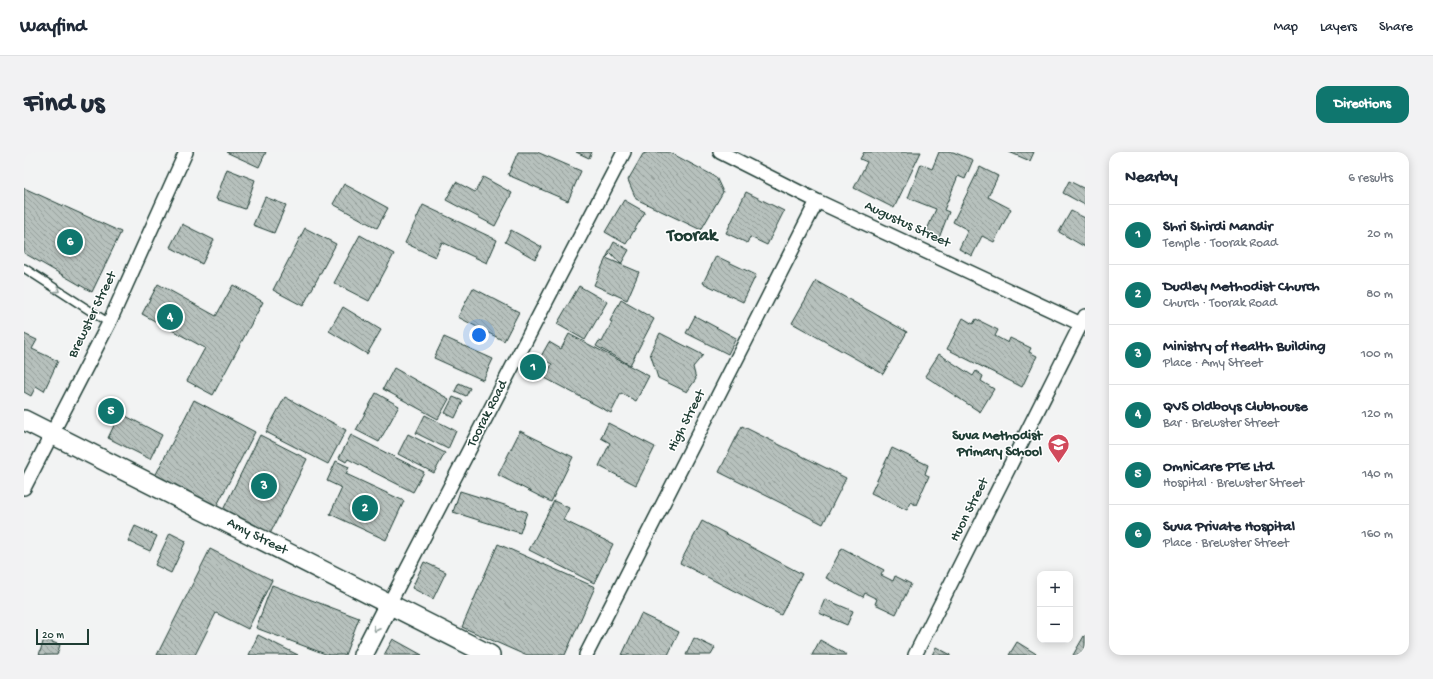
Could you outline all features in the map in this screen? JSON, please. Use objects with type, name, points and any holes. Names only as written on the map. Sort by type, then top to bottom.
[{"type":"main road","name":"Amy Street","points":[[24,420],[490,655]]},
{"type":"main road","name":"Toorak Road","points":[[363,655],[389,604]]},
{"type":"street","name":"Brewster Street","points":[[24,488],[108,323],[186,152]]},
{"type":"street","name":"Toorak Road","points":[[389,604],[624,152]]},
{"type":"street","name":"Augustus Street","points":[[720,152],[817,201],[1083,320]]},
{"type":"street","name":"High Street","points":[[586,655],[817,201]]},
{"type":"street","name":"Huon Street","points":[[915,655],[1083,320]]},
{"type":"lane","points":[[24,268],[108,323]]},
{"type":"building","points":[[226,152],[266,152],[259,167]]},
{"type":"building","points":[[518,152],[537,152],[581,171],[568,201],[508,175]]},
{"type":"building","points":[[576,152],[592,152],[589,158]]},
{"type":"building","points":[[649,152],[669,152],[716,177],[723,192],[701,230],[636,199],[628,180],[643,154]]},
{"type":"building","points":[[864,152],[921,152],[894,208],[854,188],[867,162],[860,159]]},
{"type":"building","points":[[939,152],[953,152],[973,160],[965,179],[958,176],[944,210],[949,212],[939,238],[926,232],[936,209],[908,198],[921,164],[932,169]]},
{"type":"building","points":[[1009,152],[1034,152],[1030,161]]},
{"type":"building","points":[[980,167],[998,176],[988,197],[1011,209],[994,242],[982,236],[972,256],[959,249],[968,230],[953,222]]},
{"type":"building","points":[[227,169],[255,180],[245,209],[216,199]]},
{"type":"building","points":[[483,177],[512,193],[495,226],[446,200],[456,182],[475,192]]},
{"type":"building","points":[[1069,181],[1085,189],[1085,205],[1063,193]]},
{"type":"building","points":[[344,184],[388,208],[377,228],[333,204]]},
{"type":"building","points":[[24,188],[121,232],[92,292],[24,253]]},
{"type":"building","points":[[746,192],[784,211],[767,245],[750,237],[747,243],[726,233]]},
{"type":"building","points":[[265,197],[286,205],[274,233],[253,225]]},
{"type":"building","points":[[624,200],[645,212],[626,244],[605,232]]},
{"type":"building","points":[[423,205],[497,240],[487,263],[442,242],[435,257],[405,243]]},
{"type":"building","points":[[1071,211],[1085,218],[1085,247],[1059,232]]},
{"type":"building","points":[[182,224],[214,240],[202,264],[170,247]]},
{"type":"building","points":[[305,228],[336,244],[303,306],[273,290]]},
{"type":"building","points":[[511,230],[542,247],[535,259],[505,242]]},
{"type":"building","points":[[360,235],[394,254],[369,301],[334,283]]},
{"type":"building","points":[[614,242],[629,250],[621,264],[611,253],[606,258]]},
{"type":"building","points":[[716,256],[756,275],[743,302],[703,283]]},
{"type":"building","points":[[606,258],[639,272],[627,300],[594,285]]},
{"type":"building","points":[[816,281],[907,332],[883,374],[792,323]]},
{"type":"building","points":[[158,284],[216,316],[233,285],[263,302],[213,395],[187,381],[205,348],[142,314]]},
{"type":"building","points":[[579,286],[607,302],[585,340],[557,324]]},
{"type":"building","points":[[473,288],[519,312],[504,341],[458,317]]},
{"type":"building","points":[[621,300],[654,319],[630,365],[596,346],[599,341],[602,342],[612,322],[610,321]]},
{"type":"building","points":[[343,307],[381,330],[367,354],[329,331]]},
{"type":"building","points":[[695,316],[736,338],[728,354],[686,333]]},
{"type":"building","points":[[963,318],[973,324],[976,319],[998,330],[995,336],[1008,343],[1010,338],[1031,348],[1029,352],[1037,356],[1022,387],[947,349]]},
{"type":"building","points":[[660,333],[703,355],[693,367],[696,379],[687,392],[658,378],[650,353]]},
{"type":"building","points":[[24,334],[37,340],[32,349],[58,361],[44,391],[36,386],[31,396],[24,392]]},
{"type":"building","points":[[569,334],[649,376],[636,401],[621,393],[611,413],[545,378],[552,364],[540,358],[549,342],[561,349]]},
{"type":"building","points":[[444,337],[493,359],[483,380],[434,358]]},
{"type":"building","points":[[939,354],[973,376],[976,371],[983,376],[981,381],[994,389],[980,412],[925,376]]},
{"type":"building","points":[[394,368],[449,399],[438,419],[383,389]]},
{"type":"building","points":[[459,383],[470,388],[466,396],[455,391]]},
{"type":"building","points":[[376,393],[399,406],[379,442],[356,430]]},
{"type":"building","points":[[285,397],[346,430],[328,464],[266,432]]},
{"type":"building","points":[[453,397],[463,401],[455,418],[445,413]]},
{"type":"building","points":[[194,400],[255,432],[214,511],[153,480]]},
{"type":"building","points":[[120,413],[162,435],[150,459],[108,438]]},
{"type":"building","points":[[425,415],[456,431],[448,449],[416,433]]},
{"type":"building","points":[[608,423],[655,447],[636,485],[599,466],[610,443],[601,438]]},
{"type":"building","points":[[742,426],[846,478],[823,524],[719,472]]},
{"type":"building","points":[[520,431],[573,457],[551,502],[498,475]]},
{"type":"building","points":[[408,434],[445,453],[434,473],[398,454]]},
{"type":"building","points":[[260,435],[307,459],[268,538],[221,514]]},
{"type":"building","points":[[351,435],[424,472],[413,492],[348,459],[346,462],[339,458]]},
{"type":"building","points":[[892,448],[928,465],[925,474],[929,476],[916,505],[910,502],[907,510],[871,493]]},
{"type":"building","points":[[336,461],[349,467],[346,474],[404,501],[386,540],[330,514],[342,488],[327,481]]},
{"type":"building","points":[[460,491],[527,512],[520,533],[453,512]]},
{"type":"building","points":[[554,501],[569,508],[563,520],[613,544],[594,583],[529,550]]},
{"type":"building","points":[[702,521],[802,574],[781,615],[680,563]]},
{"type":"building","points":[[135,526],[157,536],[150,551],[128,541]]},
{"type":"building","points":[[170,533],[186,541],[171,573],[155,565]]},
{"type":"building","points":[[498,544],[595,587],[565,655],[525,655],[462,627]]},
{"type":"building","points":[[842,548],[884,570],[881,575],[893,581],[895,576],[911,584],[896,614],[875,604],[877,599],[865,593],[863,597],[826,578]]},
{"type":"building","points":[[210,549],[272,580],[248,629],[216,613],[195,655],[157,655]]},
{"type":"building","points":[[424,562],[446,572],[433,599],[412,588]]},
{"type":"building","points":[[272,585],[359,618],[345,655],[328,655],[256,628]]},
{"type":"building","points":[[825,599],[853,611],[847,625],[819,613]]},
{"type":"building","points":[[641,614],[679,632],[668,655],[622,655]]},
{"type":"building","points":[[258,635],[298,655],[249,655]]},
{"type":"building","points":[[1084,636],[1085,655],[1073,655]]},
{"type":"building","points":[[694,638],[715,648],[711,655],[686,655]]},
{"type":"building","points":[[44,639],[60,645],[57,655],[39,655]]},
{"type":"building","points":[[393,639],[422,655],[384,655]]},
{"type":"building","points":[[820,640],[847,655],[812,655]]},
{"type":"building","points":[[1017,642],[1038,655],[1009,655]]},
{"type":"building","points":[[936,647],[951,655],[932,655]]},
{"type":"place","name":"Suva Private Hospital","points":[[70,242]]},
{"type":"place","name":"QVS Oldboys Clubhouse","points":[[170,317]]},
{"type":"place","name":"Shri Shirdi Mandir","points":[[533,367]]},
{"type":"place","name":"OmniCare PTE Ltd","points":[[111,411]]},
{"type":"place","name":"Suva Methodist Primary School","points":[[1058,464]]},
{"type":"place","name":"Ministry of Health Building","points":[[264,486]]},
{"type":"place","name":"Dudley Methodist Church","points":[[365,508]]},
{"type":"district","name":"Toorak","points":[[692,236]]}]
